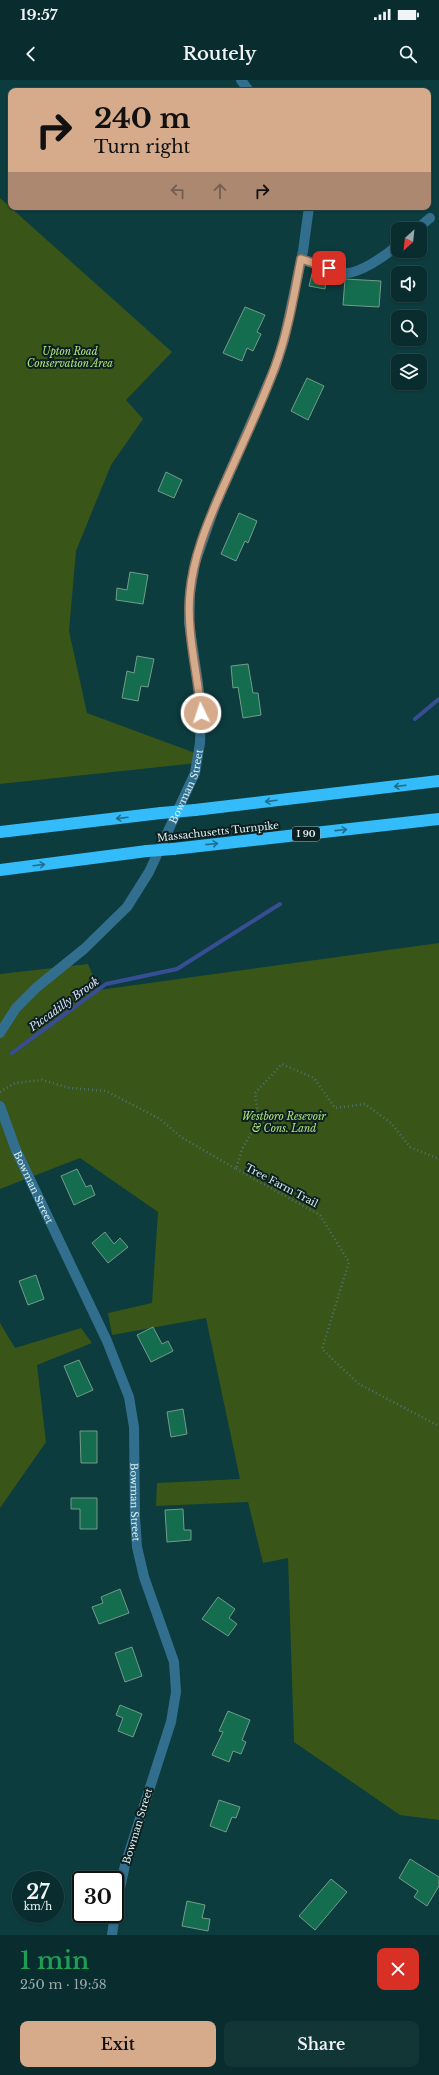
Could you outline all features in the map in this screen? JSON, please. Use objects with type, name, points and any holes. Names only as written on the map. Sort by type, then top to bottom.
[{"type":"highway","points":[[0,832],[439,781]]},
{"type":"highway","name":"Massachusetts Turnpike","points":[[0,870],[147,851],[439,819]]},
{"type":"street","points":[[240,80],[247,88]]},
{"type":"street","name":"Bowman Street","points":[[0,1033],[16,1008],[37,987],[84,949],[127,907],[149,872],[195,773],[200,743],[201,713],[189,623],[190,593],[195,563],[215,506],[275,368],[284,340],[301,259],[309,210]]},
{"type":"street","points":[[425,222],[430,218]]},
{"type":"street","points":[[301,259],[343,273],[356,272],[391,250]]},
{"type":"street","name":"Bowman Street","points":[[0,1106],[16,1150],[107,1341],[130,1397],[134,1427],[135,1517],[137,1547],[146,1584],[174,1662],[176,1692],[171,1722],[124,1871]]},
{"type":"street","name":"Bowman Street","points":[[112,1935],[114,1923]]},
{"type":"path","points":[[0,1092],[15,1083],[42,1080],[70,1088],[106,1091],[160,1119],[181,1137],[236,1169],[242,1149],[259,1120],[255,1093],[282,1064],[314,1078],[335,1108],[365,1104],[391,1123],[410,1146],[439,1159]]},
{"type":"path","name":"Tree Farm Trail","points":[[236,1169],[320,1215],[349,1262],[322,1349],[359,1384],[439,1426]]},
{"type":"green space","name":"Upton Road Conservation Area","points":[[0,198],[8,205],[8,210],[13,210],[172,352],[126,400],[143,419],[111,465],[76,551],[69,631],[87,713],[195,753],[197,763],[0,784]]},
{"type":"green space","name":"Westboro Resevoir & Cons. Land","points":[[439,943],[439,1820],[400,1815],[294,1742],[288,1558],[263,1563],[248,1502],[156,1506],[157,1483],[240,1479],[206,1318],[112,1335],[108,1313],[152,1303],[158,1212],[80,1158],[0,1189],[0,974],[88,964],[99,990]]},
{"type":"green space","points":[[0,1323],[15,1348],[81,1328],[92,1343],[37,1365],[46,1442],[0,1508]]},
{"type":"building","points":[[313,270],[327,276],[325,289],[309,286]]},
{"type":"building","points":[[345,279],[381,281],[379,307],[343,305]]},
{"type":"building","points":[[245,307],[265,315],[257,332],[261,334],[253,351],[247,348],[242,361],[223,353]]},
{"type":"building","points":[[307,378],[324,386],[308,420],[291,411]]},
{"type":"building","points":[[166,472],[182,480],[174,498],[158,491]]},
{"type":"building","points":[[239,513],[257,521],[248,543],[245,541],[236,561],[221,554]]},
{"type":"building","points":[[130,572],[148,575],[143,604],[116,600],[117,588],[127,590]]},
{"type":"building","points":[[137,656],[154,659],[148,687],[141,686],[138,701],[122,698],[127,671],[134,673]]},
{"type":"building","points":[[248,664],[253,693],[258,693],[261,715],[243,718],[238,687],[233,688],[231,666]]},
{"type":"building","points":[[77,1169],[86,1187],[91,1185],[95,1195],[74,1205],[61,1176]]},
{"type":"building","points":[[105,1232],[114,1244],[120,1238],[128,1247],[108,1263],[92,1243]]},
{"type":"building","points":[[36,1275],[44,1299],[28,1305],[19,1281]]},
{"type":"building","points":[[153,1327],[162,1344],[168,1341],[173,1351],[151,1362],[137,1335]]},
{"type":"building","points":[[79,1360],[93,1390],[77,1397],[64,1366]]},
{"type":"building","points":[[183,1409],[187,1434],[171,1437],[167,1412]]},
{"type":"building","points":[[80,1431],[97,1431],[97,1463],[81,1463]]},
{"type":"building","points":[[71,1498],[97,1498],[97,1529],[80,1529],[80,1509],[71,1509]]},
{"type":"building","points":[[183,1509],[184,1530],[191,1530],[191,1540],[167,1542],[165,1510]]},
{"type":"building","points":[[120,1589],[129,1613],[99,1624],[92,1607],[103,1603],[101,1597]]},
{"type":"building","points":[[218,1597],[235,1609],[229,1618],[237,1624],[228,1636],[202,1619]]},
{"type":"building","points":[[132,1647],[142,1676],[125,1682],[115,1653]]},
{"type":"building","points":[[120,1705],[142,1714],[133,1737],[118,1731],[123,1718],[116,1715]]},
{"type":"building","points":[[228,1711],[250,1720],[242,1740],[246,1742],[241,1754],[233,1751],[229,1762],[212,1755],[223,1732],[219,1731]]},
{"type":"building","points":[[219,1800],[240,1807],[236,1818],[232,1817],[226,1832],[210,1826]]},
{"type":"building","points":[[410,1859],[439,1877],[439,1886],[427,1906],[414,1897],[418,1891],[399,1878]]},
{"type":"building","points":[[331,1879],[347,1892],[315,1930],[299,1916]]},
{"type":"building","points":[[187,1901],[205,1905],[202,1918],[210,1919],[208,1931],[182,1926]]},
{"type":"waterway","name":"Piccadilly Brook","points":[[415,719],[439,699]]},
{"type":"waterway","name":"Piccadilly Brook","points":[[12,1053],[106,984],[177,969],[280,904]]},
{"type":"route","points":[[201,713],[189,623],[190,593],[195,563],[215,506],[275,368],[284,340],[301,259],[329,268]]}]
